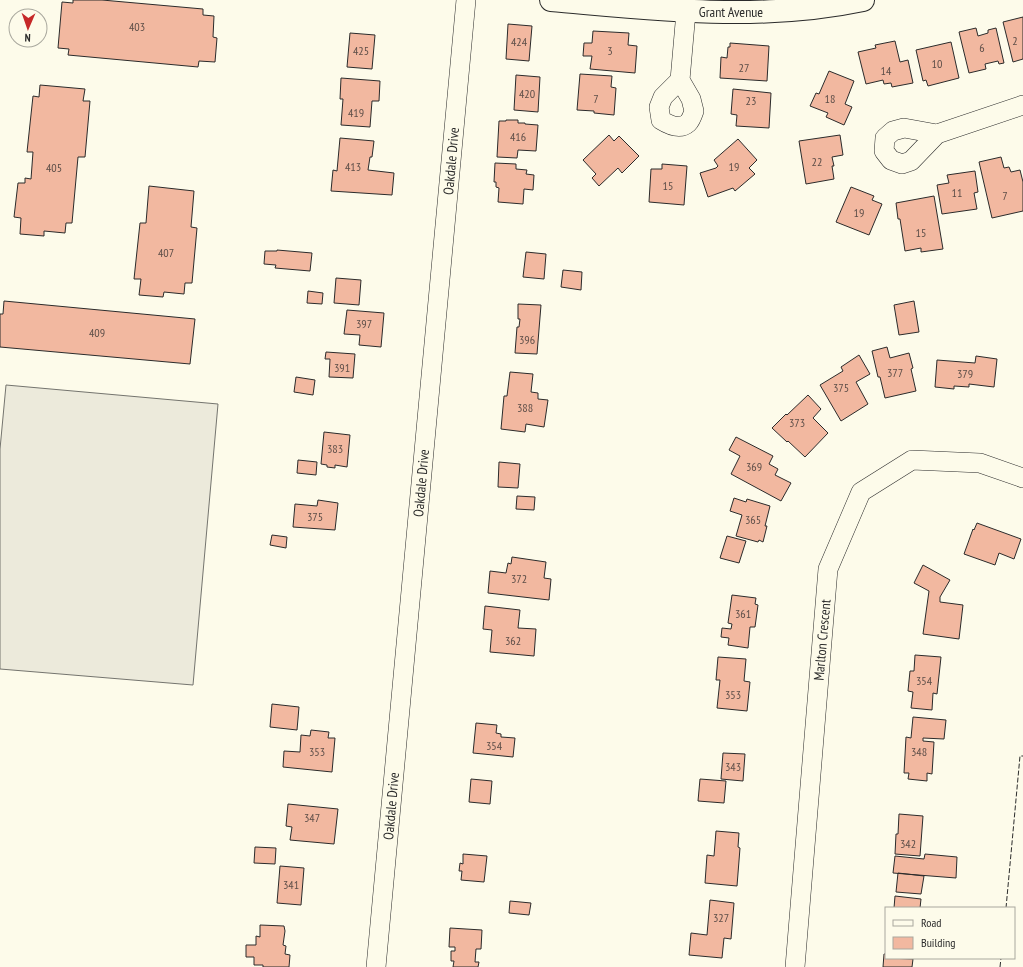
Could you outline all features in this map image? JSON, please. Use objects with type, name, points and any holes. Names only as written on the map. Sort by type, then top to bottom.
[{"type":"main road","name":"Grant Avenue","points":[[551,0],[686,12],[748,13],[782,12],[863,0]]},
{"type":"street","name":"Oakdale Drive","points":[[376,967],[466,0]]},
{"type":"street","points":[[680,80],[686,12]]},
{"type":"street","points":[[937,134],[1023,106]]},
{"type":"street","name":"Marlton Crescent","points":[[795,967],[828,569],[861,492],[912,460],[980,463],[1023,478]]},
{"type":"shaded area","points":[[6,385],[218,404],[193,685],[0,669],[0,449]]},
{"type":"building","points":[[73,0],[102,0],[203,9],[203,15],[214,16],[213,37],[217,38],[215,62],[199,61],[198,67],[68,55],[69,49],[58,48],[62,2],[73,3]]},
{"type":"building","points":[[1023,17],[1023,59],[1013,62],[1003,22]]},
{"type":"building","points":[[508,24],[532,26],[529,61],[506,59]]},
{"type":"building","points":[[976,28],[978,36],[988,33],[988,30],[996,28],[1004,63],[999,64],[998,61],[985,64],[986,69],[969,73],[959,32]]},
{"type":"building","points":[[593,31],[629,33],[628,45],[637,46],[635,73],[590,69],[592,56],[583,56],[584,43],[592,43]]},
{"type":"building","points":[[350,33],[375,35],[372,69],[347,67]]},
{"type":"building","points":[[895,41],[900,62],[908,60],[913,83],[892,87],[891,83],[884,84],[883,80],[866,84],[858,52],[876,48],[875,45]]},
{"type":"building","points":[[951,42],[959,78],[928,86],[926,80],[923,81],[916,50]]},
{"type":"building","points":[[730,43],[769,46],[767,81],[720,78],[721,57],[727,58]]},
{"type":"building","points":[[829,71],[854,81],[845,104],[852,107],[844,125],[826,117],[828,113],[810,106],[816,93],[819,94]]},
{"type":"building","points":[[580,74],[612,76],[611,87],[616,88],[614,115],[594,113],[594,111],[577,110]]},
{"type":"building","points":[[516,75],[540,77],[538,112],[514,110]]},
{"type":"building","points":[[341,78],[380,81],[379,101],[372,101],[370,127],[341,125],[343,99],[340,99]]},
{"type":"building","points":[[40,85],[85,89],[83,101],[90,101],[85,157],[78,157],[72,223],[66,223],[65,233],[44,231],[44,236],[20,234],[21,218],[14,217],[18,183],[25,183],[25,178],[31,179],[33,152],[27,152],[33,96],[39,97]]},
{"type":"building","points":[[733,89],[771,93],[769,128],[736,126],[737,115],[731,114]]},
{"type":"building","points":[[518,120],[518,123],[538,125],[536,151],[518,150],[517,158],[497,157],[499,121]]},
{"type":"building","points":[[609,135],[614,141],[619,136],[639,156],[622,173],[618,168],[599,186],[592,178],[596,174],[583,160]]},
{"type":"building","points":[[840,135],[843,155],[832,157],[834,179],[806,184],[799,141]]},
{"type":"building","points":[[340,138],[374,141],[372,157],[370,157],[368,170],[394,173],[392,195],[331,191],[333,170],[337,171]]},
{"type":"building","points":[[738,139],[757,160],[749,168],[755,174],[735,191],[733,188],[708,197],[700,173],[716,168],[718,166],[714,160]]},
{"type":"building","points":[[1001,157],[1004,168],[1009,167],[1011,172],[1020,170],[1023,182],[1023,211],[992,218],[979,162]]},
{"type":"building","points":[[495,163],[516,164],[516,169],[527,170],[526,174],[534,175],[533,190],[524,189],[523,204],[498,202],[499,188],[496,187],[496,182],[494,182]]},
{"type":"building","points":[[662,164],[687,166],[684,205],[649,202],[651,169],[662,169]]},
{"type":"building","points":[[975,171],[978,192],[974,193],[977,209],[942,214],[937,185],[949,183],[947,175]]},
{"type":"building","points":[[149,186],[194,191],[191,227],[197,228],[192,283],[185,283],[184,294],[164,292],[163,297],[139,295],[141,279],[134,279],[140,223],[146,223]]},
{"type":"building","points":[[851,187],[874,196],[872,200],[882,204],[869,235],[836,222]]},
{"type":"building","points":[[934,196],[943,249],[921,252],[921,248],[905,251],[896,203]]},
{"type":"building","points":[[277,250],[312,253],[310,271],[275,268],[276,265],[264,264],[265,251]]},
{"type":"building","points":[[526,252],[546,254],[544,279],[523,277]]},
{"type":"building","points":[[563,270],[582,272],[581,290],[561,287]]},
{"type":"building","points":[[336,278],[361,280],[359,305],[334,303]]},
{"type":"building","points":[[308,291],[323,293],[322,304],[307,303]]},
{"type":"building","points":[[4,301],[195,319],[190,364],[0,347],[0,314],[3,314]]},
{"type":"building","points":[[914,301],[919,332],[899,335],[894,305]]},
{"type":"building","points":[[518,304],[541,305],[537,354],[515,353],[517,327],[519,327],[520,319],[518,319]]},
{"type":"building","points":[[347,310],[384,313],[381,347],[359,345],[360,335],[344,334]]},
{"type":"building","points":[[887,347],[890,358],[909,353],[913,368],[911,369],[916,391],[885,398],[872,351]]},
{"type":"building","points":[[326,352],[355,354],[353,378],[329,377],[330,359],[325,359]]},
{"type":"building","points":[[859,355],[870,374],[856,382],[868,404],[841,421],[820,385],[843,371],[841,367]]},
{"type":"building","points":[[976,356],[997,359],[994,387],[969,384],[969,387],[954,386],[954,389],[935,387],[937,360],[975,363]]},
{"type":"building","points":[[510,372],[533,374],[531,392],[538,393],[538,399],[548,400],[544,427],[526,424],[525,432],[501,429],[504,396],[507,396]]},
{"type":"building","points":[[296,377],[315,380],[313,395],[294,392]]},
{"type":"building","points":[[808,395],[821,409],[813,418],[828,433],[805,457],[772,428]]},
{"type":"building","points":[[324,432],[350,435],[347,467],[335,465],[335,468],[327,467],[327,465],[321,464]]},
{"type":"building","points":[[736,437],[773,456],[769,464],[778,469],[775,475],[791,483],[781,501],[731,474],[740,456],[729,450]]},
{"type":"building","points":[[298,460],[317,462],[316,475],[297,473]]},
{"type":"building","points":[[499,462],[520,464],[518,488],[498,487]]},
{"type":"building","points":[[517,496],[535,497],[534,510],[516,509]]},
{"type":"building","points":[[734,498],[746,502],[747,499],[770,506],[763,542],[736,536],[742,515],[730,511]]},
{"type":"building","points":[[318,500],[338,503],[335,530],[293,527],[295,504],[317,506]]},
{"type":"building","points":[[977,523],[1021,539],[1014,559],[999,553],[995,565],[964,554],[973,529],[974,530]]},
{"type":"building","points":[[272,535],[287,537],[286,548],[270,545]]},
{"type":"building","points":[[727,536],[746,541],[739,563],[720,558]]},
{"type":"building","points":[[512,557],[546,562],[544,578],[551,579],[549,600],[488,593],[490,571],[506,573],[508,563],[511,564]]},
{"type":"building","points":[[923,565],[950,580],[940,597],[940,602],[963,605],[959,639],[923,634],[929,591],[914,583]]},
{"type":"building","points":[[732,595],[756,598],[755,604],[758,605],[755,627],[750,627],[748,648],[728,645],[729,638],[721,637],[722,628],[731,629],[732,624],[728,623]]},
{"type":"building","points":[[485,606],[520,610],[518,628],[536,629],[534,656],[490,652],[492,630],[483,629]]},
{"type":"building","points":[[915,655],[941,657],[937,694],[933,693],[932,710],[911,708],[913,692],[908,691],[910,671],[914,671]]},
{"type":"building","points":[[718,657],[746,659],[744,681],[750,682],[747,711],[717,708],[720,680],[716,680]]},
{"type":"building","points":[[272,704],[299,707],[297,730],[270,727]]},
{"type":"building","points":[[913,717],[946,720],[944,739],[923,738],[923,741],[934,742],[932,774],[927,773],[927,781],[908,779],[909,773],[904,773],[906,737],[911,738]]},
{"type":"building","points":[[476,723],[497,725],[496,733],[501,734],[501,737],[515,738],[513,757],[473,753]]},
{"type":"building","points":[[311,730],[329,732],[328,738],[335,738],[332,772],[283,767],[284,751],[300,752],[301,735],[310,736]]},
{"type":"building","points":[[723,753],[745,754],[743,781],[721,779]]},
{"type":"building","points":[[471,779],[492,781],[490,804],[469,802]]},
{"type":"building","points":[[700,779],[726,781],[724,803],[698,801]]},
{"type":"building","points":[[288,804],[338,809],[334,844],[290,840],[292,827],[286,826]]},
{"type":"building","points":[[899,814],[923,816],[920,856],[895,854]]},
{"type":"building","points":[[716,831],[739,833],[738,847],[740,848],[737,886],[705,883],[707,855],[714,856]]},
{"type":"building","points":[[255,847],[276,848],[275,864],[254,863]]},
{"type":"building","points":[[463,854],[487,856],[484,882],[461,880],[462,871],[459,871],[460,863],[463,864]]},
{"type":"building","points":[[925,854],[957,857],[956,878],[893,873],[895,856],[924,859]]},
{"type":"building","points":[[280,866],[304,868],[301,905],[277,903]]},
{"type":"building","points":[[898,873],[924,876],[921,894],[896,892]]},
{"type":"building","points":[[895,896],[921,899],[920,907],[894,907]]},
{"type":"building","points":[[710,900],[734,903],[731,939],[724,938],[722,958],[689,955],[691,933],[707,935]]},
{"type":"building","points":[[510,901],[531,903],[529,915],[509,913]]},
{"type":"building","points":[[260,925],[284,926],[285,931],[283,945],[286,946],[285,954],[290,955],[289,967],[263,967],[263,965],[254,965],[254,957],[246,957],[246,945],[256,945],[256,936],[260,937]]},
{"type":"building","points":[[450,928],[482,930],[481,949],[476,949],[475,962],[479,962],[478,967],[453,967],[454,961],[451,961],[451,951],[455,951],[455,947],[449,947]]},
{"type":"building","points":[[884,954],[885,959],[913,959],[912,967],[883,967]]},
{"type":"fence","points":[[1006,907],[1020,756],[1023,756]]},
{"type":"fence","points":[[1000,967],[1001,959]]}]
